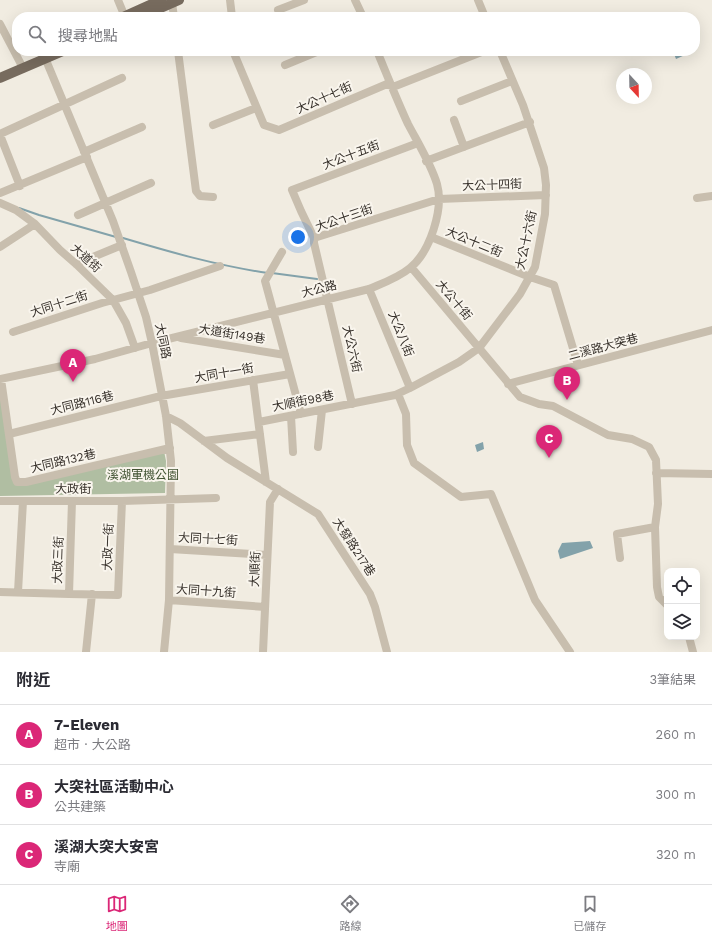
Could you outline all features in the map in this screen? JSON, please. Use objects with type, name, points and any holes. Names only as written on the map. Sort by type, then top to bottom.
[{"type":"main road","points":[[135,12],[161,0]]},
{"type":"main road","points":[[152,12],[176,2]]},
{"type":"main road","points":[[0,78],[41,56]]},
{"type":"main road","points":[[0,71],[22,65]]},
{"type":"street","points":[[118,0],[122,12]]},
{"type":"street","points":[[230,0],[231,12]]},
{"type":"street","points":[[278,10],[304,0]]},
{"type":"street","points":[[355,0],[361,12]]},
{"type":"street","points":[[478,0],[483,12]]},
{"type":"street","points":[[175,12],[176,2]]},
{"type":"street","points":[[0,24],[12,46]]},
{"type":"street","points":[[17,56],[22,65]]},
{"type":"street","name":"大同路","points":[[46,56],[120,240],[146,317],[152,343],[166,416],[170,448],[169,600],[164,652]]},
{"type":"street","points":[[179,56],[196,191],[200,196],[213,197]]},
{"type":"street","points":[[213,125],[256,108],[234,56]]},
{"type":"street","points":[[285,65],[308,56]]},
{"type":"street","name":"大公路","points":[[0,379],[95,359],[152,343],[369,289],[390,280],[411,267],[431,238],[437,215],[439,199],[437,185],[402,110],[379,56]]},
{"type":"street","name":"大公十七街","points":[[256,108],[264,125],[279,130],[386,84],[393,87],[471,56]]},
{"type":"street","name":"大公十六街","points":[[479,348],[520,294],[535,267],[545,214],[546,195],[544,168],[530,122],[502,56]]},
{"type":"street","points":[[20,186],[0,135],[122,78]]},
{"type":"street","points":[[462,101],[512,81]]},
{"type":"street","points":[[454,120],[464,147]]},
{"type":"street","points":[[426,161],[530,122]]},
{"type":"street","points":[[0,193],[20,186],[142,127]]},
{"type":"street","name":"大公十五街","points":[[314,238],[292,190],[418,143]]},
{"type":"street","points":[[78,215],[151,183]]},
{"type":"street","name":"大公十四街","points":[[439,199],[546,195]]},
{"type":"street","points":[[696,198],[712,196]]},
{"type":"street","name":"大公十三街","points":[[328,299],[314,238],[439,199]]},
{"type":"street","name":"大道街","points":[[0,203],[16,210],[35,224],[113,300],[126,323],[134,348]]},
{"type":"street","points":[[0,247],[35,224]]},
{"type":"street","name":"大公十二街","points":[[431,238],[554,285],[578,365]]},
{"type":"street","points":[[76,264],[120,240]]},
{"type":"street","points":[[282,252],[265,281],[301,414]]},
{"type":"street","name":"大同十二街","points":[[12,332],[113,300],[138,294],[220,266]]},
{"type":"street","name":"大公十街","points":[[411,267],[508,384]]},
{"type":"street","name":"大公八街","points":[[369,289],[410,388]]},
{"type":"street","name":"大公六街","points":[[328,299],[352,404]]},
{"type":"street","name":"二溪路大突巷","points":[[508,384],[712,330]]},
{"type":"street","name":"大道街149巷","points":[[176,338],[285,355]]},
{"type":"street","points":[[352,404],[398,394],[459,362],[479,348]]},
{"type":"street","name":"大同十一街","points":[[161,396],[290,374]]},
{"type":"street","name":"大同路132巷","points":[[0,379],[17,482],[26,482],[170,448]]},
{"type":"street","points":[[253,380],[266,482]]},
{"type":"street","points":[[508,384],[520,397],[539,404],[553,406],[608,435],[632,439],[649,448],[656,460],[658,504],[655,528],[657,587],[659,597],[666,604]]},
{"type":"street","points":[[398,394],[406,414],[407,445],[414,463],[461,497],[491,494],[534,600],[570,652]]},
{"type":"street","name":"大同路116巷","points":[[9,434],[161,396]]},
{"type":"street","name":"大順街98巷","points":[[259,422],[352,404]]},
{"type":"street","points":[[318,447],[322,410]]},
{"type":"street","points":[[166,416],[180,423],[227,458],[266,482]]},
{"type":"street","points":[[291,416],[293,452]]},
{"type":"street","points":[[204,441],[260,434]]},
{"type":"street","points":[[656,473],[712,474]]},
{"type":"street","name":"大發路217巷","points":[[266,482],[318,514],[370,594],[387,652]]},
{"type":"street","name":"大順街","points":[[263,652],[270,502],[278,490]]},
{"type":"street","name":"大政街","points":[[0,501],[122,501],[216,498]]},
{"type":"street","points":[[18,592],[23,501]]},
{"type":"street","name":"大政三街","points":[[72,501],[69,594],[118,594]]},
{"type":"street","name":"大政一街","points":[[118,594],[122,501]]},
{"type":"street","points":[[620,558],[617,534],[655,528]]},
{"type":"street","name":"大同十七街","points":[[170,549],[267,555]]},
{"type":"street","points":[[0,592],[69,594]]},
{"type":"street","points":[[86,652],[92,594]]},
{"type":"street","name":"大同十九街","points":[[169,600],[265,607]]},
{"type":"street","points":[[690,640],[693,652]]},
{"type":"green space","name":"溪湖軍機公園","points":[[0,396],[17,484],[164,451],[166,461],[165,493],[0,496]]},
{"type":"water","points":[[675,56],[683,56],[676,59]]},
{"type":"water","points":[[483,442],[484,449],[477,452],[475,445]]},
{"type":"water","points":[[590,541],[593,548],[560,559],[558,551],[562,543]]},
{"type":"waterway","points":[[19,208],[116,237]]},
{"type":"waterway","points":[[123,238],[213,263],[268,273]]},
{"type":"waterway","points":[[272,273],[317,279]]},
{"type":"place","name":"7-Eleven","points":[[73,382]]},
{"type":"place","name":"大突社區活動中心","points":[[567,400]]},
{"type":"place","name":"溪湖大突大安宮","points":[[549,458]]}]
